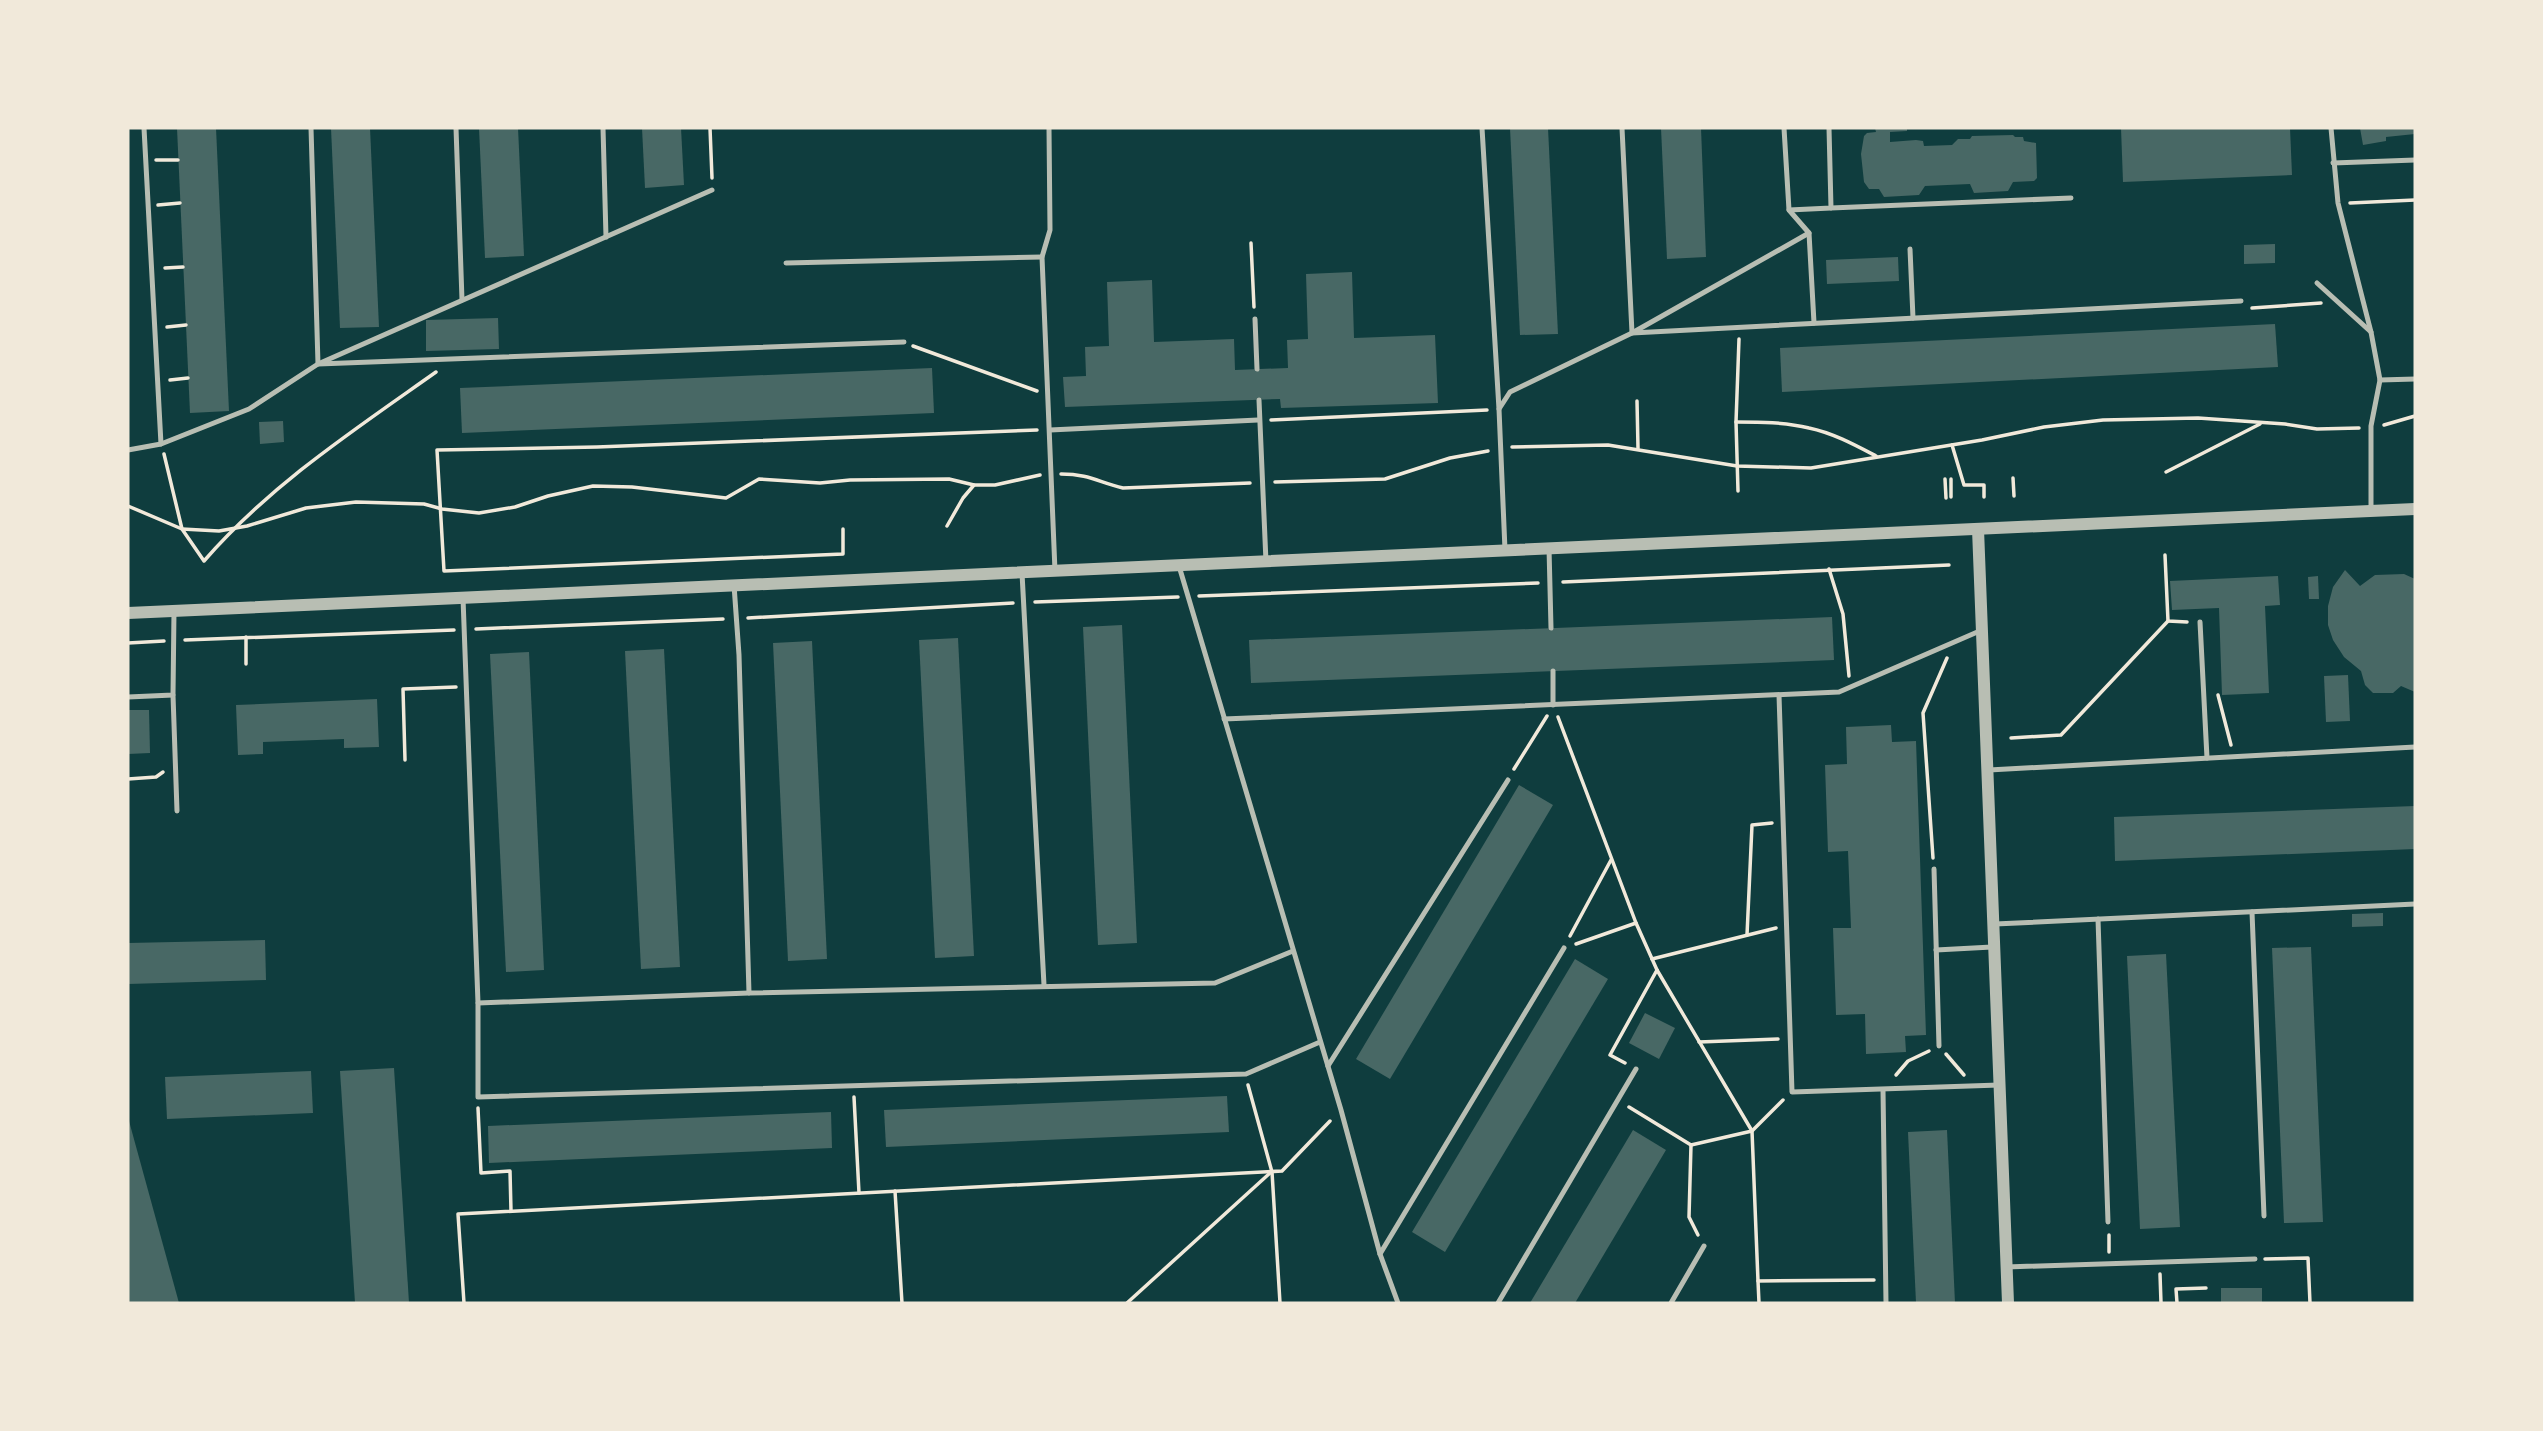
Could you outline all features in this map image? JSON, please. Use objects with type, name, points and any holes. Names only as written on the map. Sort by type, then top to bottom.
[{"type":"street","points":[[128,613],[2415,509]]},
{"type":"street","points":[[1978,528],[2008,1303]]},
{"type":"lane","points":[[144,128],[161,444]]},
{"type":"lane","points":[[311,128],[318,364]]},
{"type":"lane","points":[[456,128],[462,300]]},
{"type":"lane","points":[[603,128],[606,237]]},
{"type":"lane","points":[[1049,128],[1050,230],[1042,257],[1055,571]]},
{"type":"lane","points":[[1482,128],[1505,550]]},
{"type":"lane","points":[[1622,128],[1632,333]]},
{"type":"lane","points":[[1784,128],[1789,210],[1809,233],[1814,323]]},
{"type":"lane","points":[[1829,128],[1831,208]]},
{"type":"lane","points":[[2331,128],[2338,203],[2371,332],[2380,380],[2371,425],[2372,511]]},
{"type":"lane","points":[[2333,163],[2415,160]]},
{"type":"lane","points":[[128,450],[161,444],[248,409],[318,364],[712,190]]},
{"type":"lane","points":[[1789,210],[2071,198]]},
{"type":"lane","points":[[1499,409],[1510,392],[1632,333],[1809,233]]},
{"type":"lane","points":[[1910,249],[1913,318]]},
{"type":"lane","points":[[786,263],[1042,257]]},
{"type":"lane","points":[[2317,283],[2371,332]]},
{"type":"lane","points":[[1632,333],[2241,301]]},
{"type":"lane","points":[[1255,319],[1257,369]]},
{"type":"lane","points":[[318,364],[904,342]]},
{"type":"lane","points":[[2380,380],[2415,379]]},
{"type":"lane","points":[[1259,400],[1266,562]]},
{"type":"lane","points":[[1050,430],[1258,420]]},
{"type":"lane","points":[[1549,548],[1551,628]]},
{"type":"lane","points":[[1179,566],[1341,1110],[1380,1254],[1398,1303]]},
{"type":"lane","points":[[1022,573],[1044,985]]},
{"type":"lane","points":[[734,585],[749,993]]},
{"type":"lane","points":[[463,598],[478,1003],[478,1097],[1245,1074],[1320,1042]]},
{"type":"lane","points":[[174,611],[173,695],[177,811]]},
{"type":"lane","points":[[2200,622],[2207,758]]},
{"type":"lane","points":[[1224,719],[1839,692],[1916,654],[1982,630]]},
{"type":"lane","points":[[1553,671],[1553,705]]},
{"type":"lane","points":[[128,697],[173,695]]},
{"type":"lane","points":[[1779,695],[1792,1092],[1999,1085]]},
{"type":"lane","points":[[1988,770],[2415,747]]},
{"type":"lane","points":[[1328,1066],[1508,780]]},
{"type":"lane","points":[[1934,869],[1939,1046]]},
{"type":"lane","points":[[1993,924],[2048,919],[2415,904]]},
{"type":"lane","points":[[2252,912],[2264,1216]]},
{"type":"lane","points":[[2098,919],[2108,1222]]},
{"type":"lane","points":[[1936,950],[1994,947]]},
{"type":"lane","points":[[1380,1254],[1564,948]]},
{"type":"lane","points":[[478,1003],[749,993],[1215,983],[1293,951]]},
{"type":"lane","points":[[1498,1303],[1636,1069]]},
{"type":"lane","points":[[1883,1090],[1886,1303]]},
{"type":"lane","points":[[1671,1303],[1704,1246]]},
{"type":"lane","points":[[2007,1267],[2255,1259]]},
{"type":"path","points":[[710,128],[712,190]]},
{"type":"path","points":[[146,161],[178,160]]},
{"type":"path","points":[[2338,203],[2415,200]]},
{"type":"path","points":[[148,205],[180,203]]},
{"type":"path","points":[[1251,243],[1255,319]]},
{"type":"path","points":[[151,269],[183,267]]},
{"type":"path","points":[[2241,308],[2337,302]]},
{"type":"path","points":[[154,328],[186,325]]},
{"type":"path","points":[[1738,491],[1736,422],[1739,327]]},
{"type":"path","points":[[904,342],[1048,396]]},
{"type":"path","points":[[161,444],[182,529],[204,561],[232,529],[299,470],[455,359]]},
{"type":"path","points":[[157,381],[188,378]]},
{"type":"path","points":[[1637,401],[1638,448]]},
{"type":"path","points":[[1258,420],[1499,409]]},
{"type":"path","points":[[128,506],[182,529],[198,531],[232,529],[306,508],[333,504],[424,504],[479,513],[515,507],[593,486],[632,487],[726,498],[759,479],[820,483],[949,479],[974,485],[995,485],[1030,476],[1093,476],[1105,484],[1123,488],[1385,479],[1450,458],[1500,447],[1572,444],[1638,448],[1737,466],[1811,468],[2044,427],[2103,420],[2198,418],[2318,429],[2386,425],[2415,416]]},
{"type":"path","points":[[1736,422],[1772,422],[1807,427],[1878,456]]},
{"type":"path","points":[[2166,472],[2262,423]]},
{"type":"path","points":[[843,529],[843,554],[444,571],[437,450],[597,447],[1050,430]]},
{"type":"path","points":[[1952,445],[1964,485],[1984,485],[1984,496]]},
{"type":"path","points":[[2014,478],[2014,496]]},
{"type":"path","points":[[1948,479],[1948,498]]},
{"type":"path","points":[[947,526],[974,485]]},
{"type":"path","points":[[2011,738],[2061,735],[2168,621],[2165,555]]},
{"type":"path","points":[[128,643],[1949,565]]},
{"type":"path","points":[[1829,569],[1843,614],[1850,687]]},
{"type":"path","points":[[2168,621],[2200,622]]},
{"type":"path","points":[[246,637],[246,664]]},
{"type":"path","points":[[1934,869],[1923,713],[1955,640]]},
{"type":"path","points":[[405,760],[403,690],[466,686]]},
{"type":"path","points":[[1508,780],[1553,705]]},
{"type":"path","points":[[1553,705],[1636,923],[1657,970],[1752,1131],[1759,1303]]},
{"type":"path","points":[[128,779],[156,777],[175,763]]},
{"type":"path","points":[[1747,936],[1752,825],[1783,822]]},
{"type":"path","points":[[1564,948],[1611,858]]},
{"type":"path","points":[[1564,948],[1636,923]]},
{"type":"path","points":[[1652,959],[1767,930]]},
{"type":"path","points":[[1636,1069],[1610,1055],[1657,970]]},
{"type":"path","points":[[1699,1042],[1790,1038]]},
{"type":"path","points":[[1883,1090],[1908,1061],[1939,1046],[1973,1086]]},
{"type":"path","points":[[1245,1074],[1272,1172],[1280,1303]]},
{"type":"path","points":[[853,1086],[859,1193]]},
{"type":"path","points":[[1617,1100],[1690,1144],[1752,1131],[1792,1092]]},
{"type":"path","points":[[478,1097],[481,1173],[510,1171],[511,1211]]},
{"type":"path","points":[[464,1303],[458,1214],[1282,1171],[1341,1110]]},
{"type":"path","points":[[1690,1144],[1689,1217],[1704,1246]]},
{"type":"path","points":[[1127,1303],[1272,1172]]},
{"type":"path","points":[[895,1191],[902,1303]]},
{"type":"path","points":[[2108,1222],[2109,1263]]},
{"type":"path","points":[[2255,1259],[2308,1258],[2310,1303]]},
{"type":"path","points":[[2159,1262],[2161,1303]]},
{"type":"path","points":[[1758,1281],[1885,1280]]},
{"type":"path","points":[[2177,1303],[2176,1289],[2206,1288]]},
{"type":"building","points":[[177,128],[216,128],[229,411],[190,413]]},
{"type":"building","points":[[331,128],[370,128],[379,327],[340,328]]},
{"type":"building","points":[[479,128],[518,128],[524,256],[485,258]]},
{"type":"building","points":[[642,128],[681,128],[684,185],[645,188]]},
{"type":"building","points":[[1510,128],[1548,128],[1558,334],[1520,335]]},
{"type":"building","points":[[1661,128],[1701,128],[1706,257],[1667,259]]},
{"type":"building","points":[[1875,128],[1907,128],[1907,131],[1890,132],[1890,142],[1916,140],[1923,141],[1924,146],[1952,145],[1958,139],[1970,139],[1972,136],[2023,137],[2024,141],[2036,143],[2037,178],[2034,181],[2013,182],[2008,191],[1974,193],[1970,184],[1925,186],[1919,195],[1884,197],[1879,189],[1869,189],[1864,182],[1861,154],[1864,136],[1876,132]]},
{"type":"building","points":[[2121,128],[2290,128],[2292,175],[2123,182]]},
{"type":"building","points":[[2360,128],[2415,128],[2415,134],[2386,137],[2386,141],[2363,145]]},
{"type":"building","points":[[2275,244],[2275,263],[2244,264],[2244,245]]},
{"type":"building","points":[[1898,257],[1899,281],[1827,284],[1826,260]]},
{"type":"building","points":[[1352,272],[1354,338],[1435,335],[1438,403],[1281,408],[1280,399],[1065,407],[1063,377],[1086,376],[1085,347],[1109,346],[1107,282],[1152,280],[1154,342],[1234,339],[1235,370],[1288,368],[1287,340],[1308,339],[1306,274]]},
{"type":"building","points":[[498,318],[499,349],[426,351],[426,320]]},
{"type":"building","points":[[2275,324],[2278,367],[1782,392],[1780,348]]},
{"type":"building","points":[[932,368],[934,413],[462,433],[460,388]]},
{"type":"building","points":[[283,421],[284,442],[260,444],[259,422]]},
{"type":"building","points":[[2345,570],[2360,586],[2375,575],[2404,574],[2415,579],[2415,692],[2401,686],[2393,693],[2373,693],[2365,685],[2361,671],[2344,657],[2333,640],[2328,625],[2328,606],[2333,587]]},
{"type":"building","points":[[2278,576],[2280,605],[2265,606],[2269,693],[2222,695],[2219,608],[2172,610],[2170,581]]},
{"type":"building","points":[[2318,576],[2319,599],[2309,599],[2308,577]]},
{"type":"building","points":[[1832,617],[1834,660],[1251,683],[1249,640]]},
{"type":"building","points":[[1122,625],[1137,943],[1098,945],[1083,627]]},
{"type":"building","points":[[958,638],[974,956],[935,958],[919,640]]},
{"type":"building","points":[[812,641],[827,959],[788,961],[773,643]]},
{"type":"building","points":[[664,649],[680,967],[641,969],[625,651]]},
{"type":"building","points":[[529,652],[544,970],[506,972],[490,654]]},
{"type":"building","points":[[2348,675],[2350,721],[2326,722],[2324,676]]},
{"type":"building","points":[[377,699],[379,747],[344,748],[344,739],[263,742],[263,754],[238,755],[236,705]]},
{"type":"building","points":[[128,710],[149,710],[150,753],[128,754]]},
{"type":"building","points":[[1891,725],[1892,742],[1916,741],[1926,1035],[1905,1036],[1906,1052],[1866,1054],[1865,1014],[1836,1015],[1833,928],[1851,928],[1848,851],[1828,852],[1825,765],[1847,764],[1846,727]]},
{"type":"building","points":[[1519,785],[1553,805],[1390,1079],[1356,1059]]},
{"type":"building","points":[[2415,806],[2415,849],[2115,861],[2114,817]]},
{"type":"building","points":[[2383,913],[2383,926],[2352,927],[2352,914]]},
{"type":"building","points":[[265,940],[266,980],[128,984],[128,943]]},
{"type":"building","points":[[2311,947],[2323,1222],[2284,1223],[2272,948]]},
{"type":"building","points":[[2166,954],[2180,1227],[2140,1229],[2127,956]]},
{"type":"building","points":[[1575,959],[1608,979],[1445,1252],[1412,1232]]},
{"type":"building","points":[[1645,1013],[1675,1028],[1659,1059],[1629,1043]]},
{"type":"building","points":[[394,1068],[409,1303],[355,1303],[340,1071]]},
{"type":"building","points":[[311,1071],[313,1113],[167,1119],[165,1077]]},
{"type":"building","points":[[1227,1096],[1229,1132],[886,1147],[884,1110]]},
{"type":"building","points":[[831,1112],[832,1148],[489,1163],[488,1126]]},
{"type":"building","points":[[129,1121],[179,1303],[128,1303]]},
{"type":"building","points":[[1633,1130],[1666,1150],[1575,1303],[1530,1303]]},
{"type":"building","points":[[1947,1130],[1955,1303],[1916,1303],[1908,1132]]},
{"type":"building","points":[[2221,1288],[2262,1288],[2262,1303],[2221,1303]]}]
